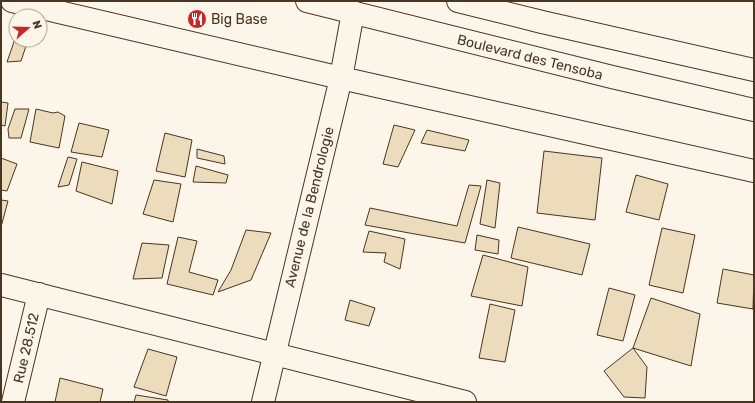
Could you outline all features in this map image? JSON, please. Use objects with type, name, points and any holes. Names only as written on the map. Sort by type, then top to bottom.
[{"type":"street","points":[[12,1],[341,78],[754,171]]},
{"type":"street","name":"Boulevard des Tensoba","points":[[307,1],[612,77],[754,110]]},
{"type":"street","points":[[458,1],[542,22],[754,70]]},
{"type":"street","name":"Avenue de la Bendrologie","points":[[263,402],[273,353],[341,78],[353,12]]},
{"type":"street","points":[[1,285],[465,402]]},
{"type":"street","name":"Rue 28.512","points":[[13,402],[39,294]]},
{"type":"building","points":[[12,48],[25,48],[21,61],[7,62]]},
{"type":"building","points":[[1,102],[8,103],[5,126],[1,125]]},
{"type":"building","points":[[15,109],[29,109],[21,138],[9,138],[8,129]]},
{"type":"building","points":[[36,109],[53,113],[58,112],[65,116],[59,148],[30,142]]},
{"type":"building","points":[[79,123],[109,130],[102,157],[71,152]]},
{"type":"building","points":[[394,125],[415,130],[398,167],[383,164]]},
{"type":"building","points":[[427,130],[469,140],[465,151],[421,143]]},
{"type":"building","points":[[165,133],[192,140],[185,177],[156,171]]},
{"type":"building","points":[[197,149],[224,156],[225,164],[197,158]]},
{"type":"building","points":[[544,151],[602,158],[595,220],[537,213]]},
{"type":"building","points":[[68,157],[77,159],[69,185],[58,187]]},
{"type":"building","points":[[1,158],[17,164],[7,191],[1,190]]},
{"type":"building","points":[[82,162],[118,171],[112,204],[76,191]]},
{"type":"building","points":[[196,166],[228,175],[226,183],[193,182]]},
{"type":"building","points":[[636,175],[668,184],[659,220],[626,212]]},
{"type":"building","points":[[154,180],[181,184],[173,222],[143,214]]},
{"type":"building","points":[[487,180],[500,183],[495,228],[480,224]]},
{"type":"building","points":[[469,185],[481,186],[465,243],[365,225],[370,208],[457,226]]},
{"type":"building","points":[[1,200],[8,201],[1,227]]},
{"type":"building","points":[[518,227],[590,244],[582,275],[511,258]]},
{"type":"building","points":[[662,228],[695,235],[683,293],[649,285]]},
{"type":"building","points":[[246,230],[271,233],[251,280],[218,292],[231,270]]},
{"type":"building","points":[[369,231],[405,239],[400,269],[384,262],[386,253],[363,252]]},
{"type":"building","points":[[477,235],[499,240],[498,254],[475,250]]},
{"type":"building","points":[[178,237],[197,241],[189,272],[218,280],[213,295],[167,284]]},
{"type":"building","points":[[142,243],[169,245],[162,278],[133,279]]},
{"type":"building","points":[[483,255],[528,267],[522,306],[471,296]]},
{"type":"building","points":[[723,269],[754,275],[753,309],[717,303]]},
{"type":"building","points":[[609,288],[635,295],[623,341],[597,335]]},
{"type":"building","points":[[651,298],[700,314],[691,366],[633,348]]},
{"type":"building","points":[[350,300],[375,308],[369,326],[345,320]]},
{"type":"building","points":[[490,304],[515,310],[505,362],[479,358]]},
{"type":"building","points":[[633,348],[647,367],[645,398],[624,397],[604,371]]},
{"type":"building","points":[[148,349],[177,357],[166,396],[134,387]]},
{"type":"building","points":[[60,378],[103,389],[100,402],[55,402]]},
{"type":"building","points":[[136,395],[168,400],[168,402],[134,402]]},
{"type":"place","name":"Big Base","points":[[197,19]]}]
